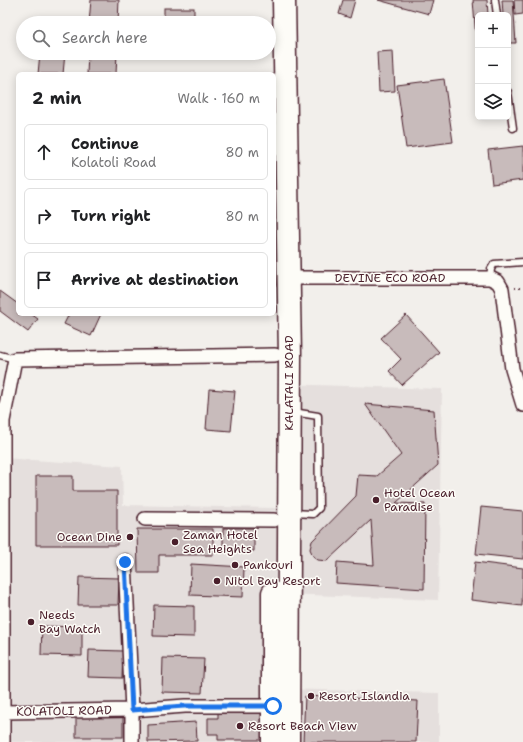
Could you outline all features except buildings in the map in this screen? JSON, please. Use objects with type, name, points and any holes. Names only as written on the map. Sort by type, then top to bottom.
[{"type":"highway","points":[[270,0],[270,16]]},
{"type":"highway","name":"KALATALI ROAD","points":[[273,742],[273,706],[281,516],[289,411],[289,278],[284,0]]},
{"type":"highway","points":[[271,60],[271,72]]},
{"type":"highway","name":"KALATALI ROAD","points":[[274,316],[288,742]]},
{"type":"street","name":"DEVINE ECO ROAD","points":[[289,278],[490,278]]},
{"type":"street","points":[[490,278],[498,282],[502,289],[512,369],[523,405]]},
{"type":"street","name":"KALATALI ROAD","points":[[15,359],[275,355]]},
{"type":"street","points":[[2,712],[4,420],[15,359]]},
{"type":"street","points":[[145,519],[281,516]]},
{"type":"street","points":[[125,562],[132,710],[132,742]]},
{"type":"street","name":"KOLATOLI ROAD","points":[[3,742],[2,712],[132,710],[184,706],[273,706]]},
{"type":"lane","points":[[495,0],[497,12]]},
{"type":"lane","points":[[511,114],[513,128]]},
{"type":"lane","points":[[490,278],[491,269],[494,264],[523,262]]},
{"type":"lane","points":[[0,355],[15,359]]},
{"type":"lane","points":[[281,516],[313,514],[319,508],[318,416],[289,411]]},
{"type":"shaded area","points":[[282,384],[442,389],[438,600],[285,594],[282,689],[439,693],[439,742],[2,742],[3,458],[122,466],[123,505],[279,508]]},
{"type":"place","name":"Hotel Ocean Paradise","points":[[376,500]]},
{"type":"place","name":"Ocean Dine","points":[[130,537]]},
{"type":"place","name":"Zaman Hotel Sea Heights","points":[[175,542]]},
{"type":"place","name":"Pankouri","points":[[235,565]]},
{"type":"place","name":"Nitol Bay Resort","points":[[217,581]]},
{"type":"place","name":"Needs Bay Watch","points":[[31,622]]},
{"type":"place","name":"Resort Islandia","points":[[311,696]]},
{"type":"place","name":"Resort Beach View","points":[[240,726]]},
{"type":"route","points":[[125,562],[132,710],[184,706],[273,706]]}]
